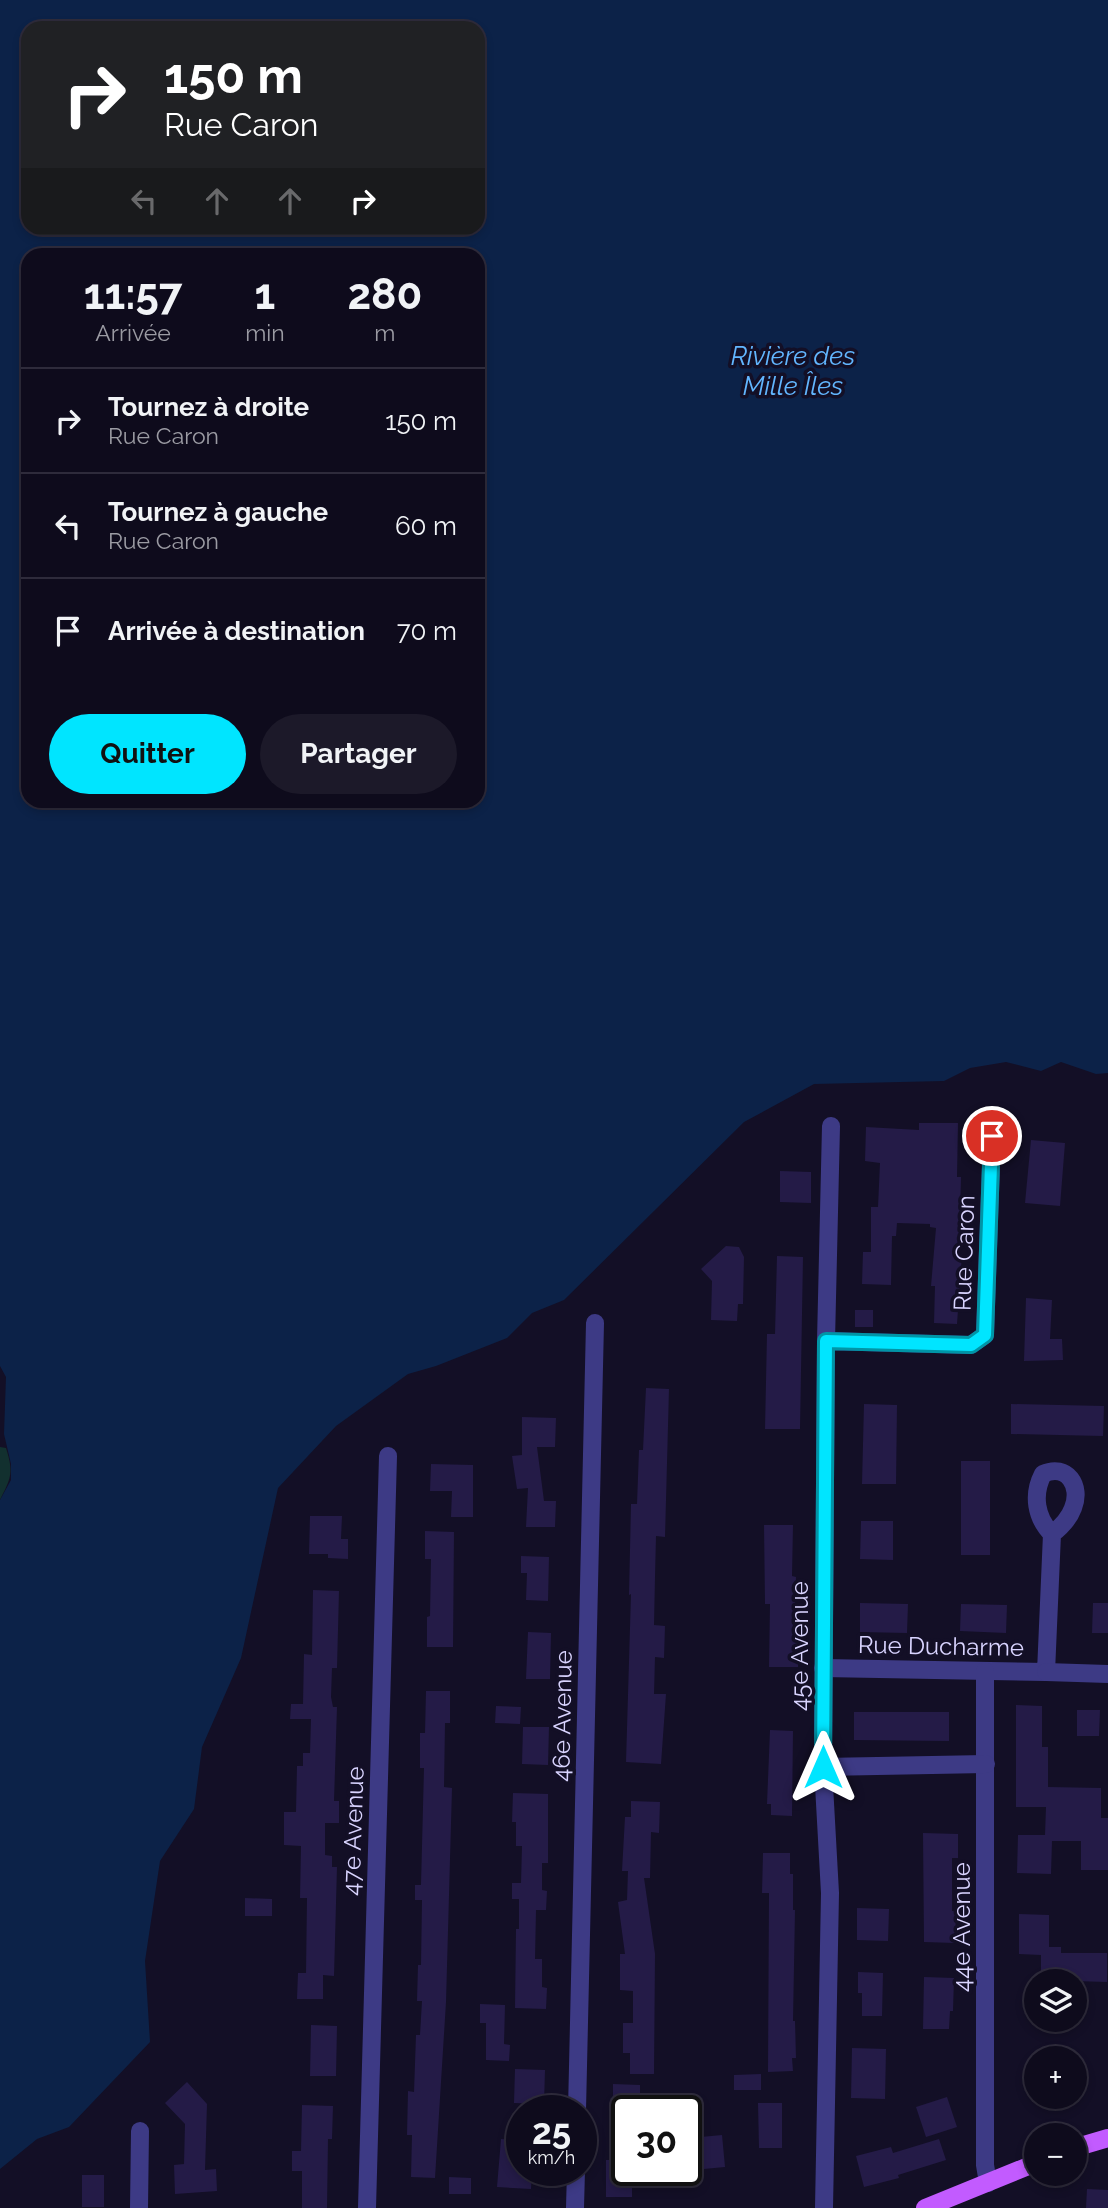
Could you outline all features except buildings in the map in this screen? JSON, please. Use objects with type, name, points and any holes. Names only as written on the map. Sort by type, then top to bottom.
[{"type":"main road","points":[[1087,2144],[1108,2138]]},
{"type":"main road","points":[[928,2207],[1024,2168]]},
{"type":"street","name":"45e Avenue","points":[[824,2208],[830,1893],[823,1767],[823,1668],[831,1126]]},
{"type":"street","name":"Rue Caron","points":[[826,1341],[971,1345],[985,1335],[992,1136]]},
{"type":"street","name":"46e Avenue","points":[[577,2095],[595,1324]]},
{"type":"street","name":"47e Avenue","points":[[367,2208],[388,1456]]},
{"type":"street","name":"Rue Ducharme","points":[[823,1668],[1046,1672],[1052,1534]]},
{"type":"street","name":"44e Avenue","points":[[985,1671],[985,2165],[988,2183]]},
{"type":"street","points":[[1046,1672],[1108,1674]]},
{"type":"street","points":[[823,1767],[986,1764]]},
{"type":"street","points":[[139,2208],[141,2130]]},
{"type":"street","points":[[575,2208],[576,2186]]},
{"type":"green space","points":[[0,1447],[6,1448],[11,1470],[0,1500]]},
{"type":"water","name":"Rivière des Mille Îles","points":[[0,0],[1108,0],[1108,1073],[1096,1074],[1061,1062],[1041,1071],[1006,1062],[970,1068],[944,1081],[814,1084],[744,1122],[564,1300],[532,1313],[507,1338],[408,1374],[336,1426],[278,1488],[241,1658],[202,1747],[194,1809],[160,1861],[145,1961],[150,2042],[69,2127],[37,2139],[0,2169],[0,1500],[11,1480],[11,1464],[4,1434],[6,1377],[0,1366]]},
{"type":"route","points":[[823,1767],[826,1341],[971,1345],[985,1335],[992,1136]]}]
